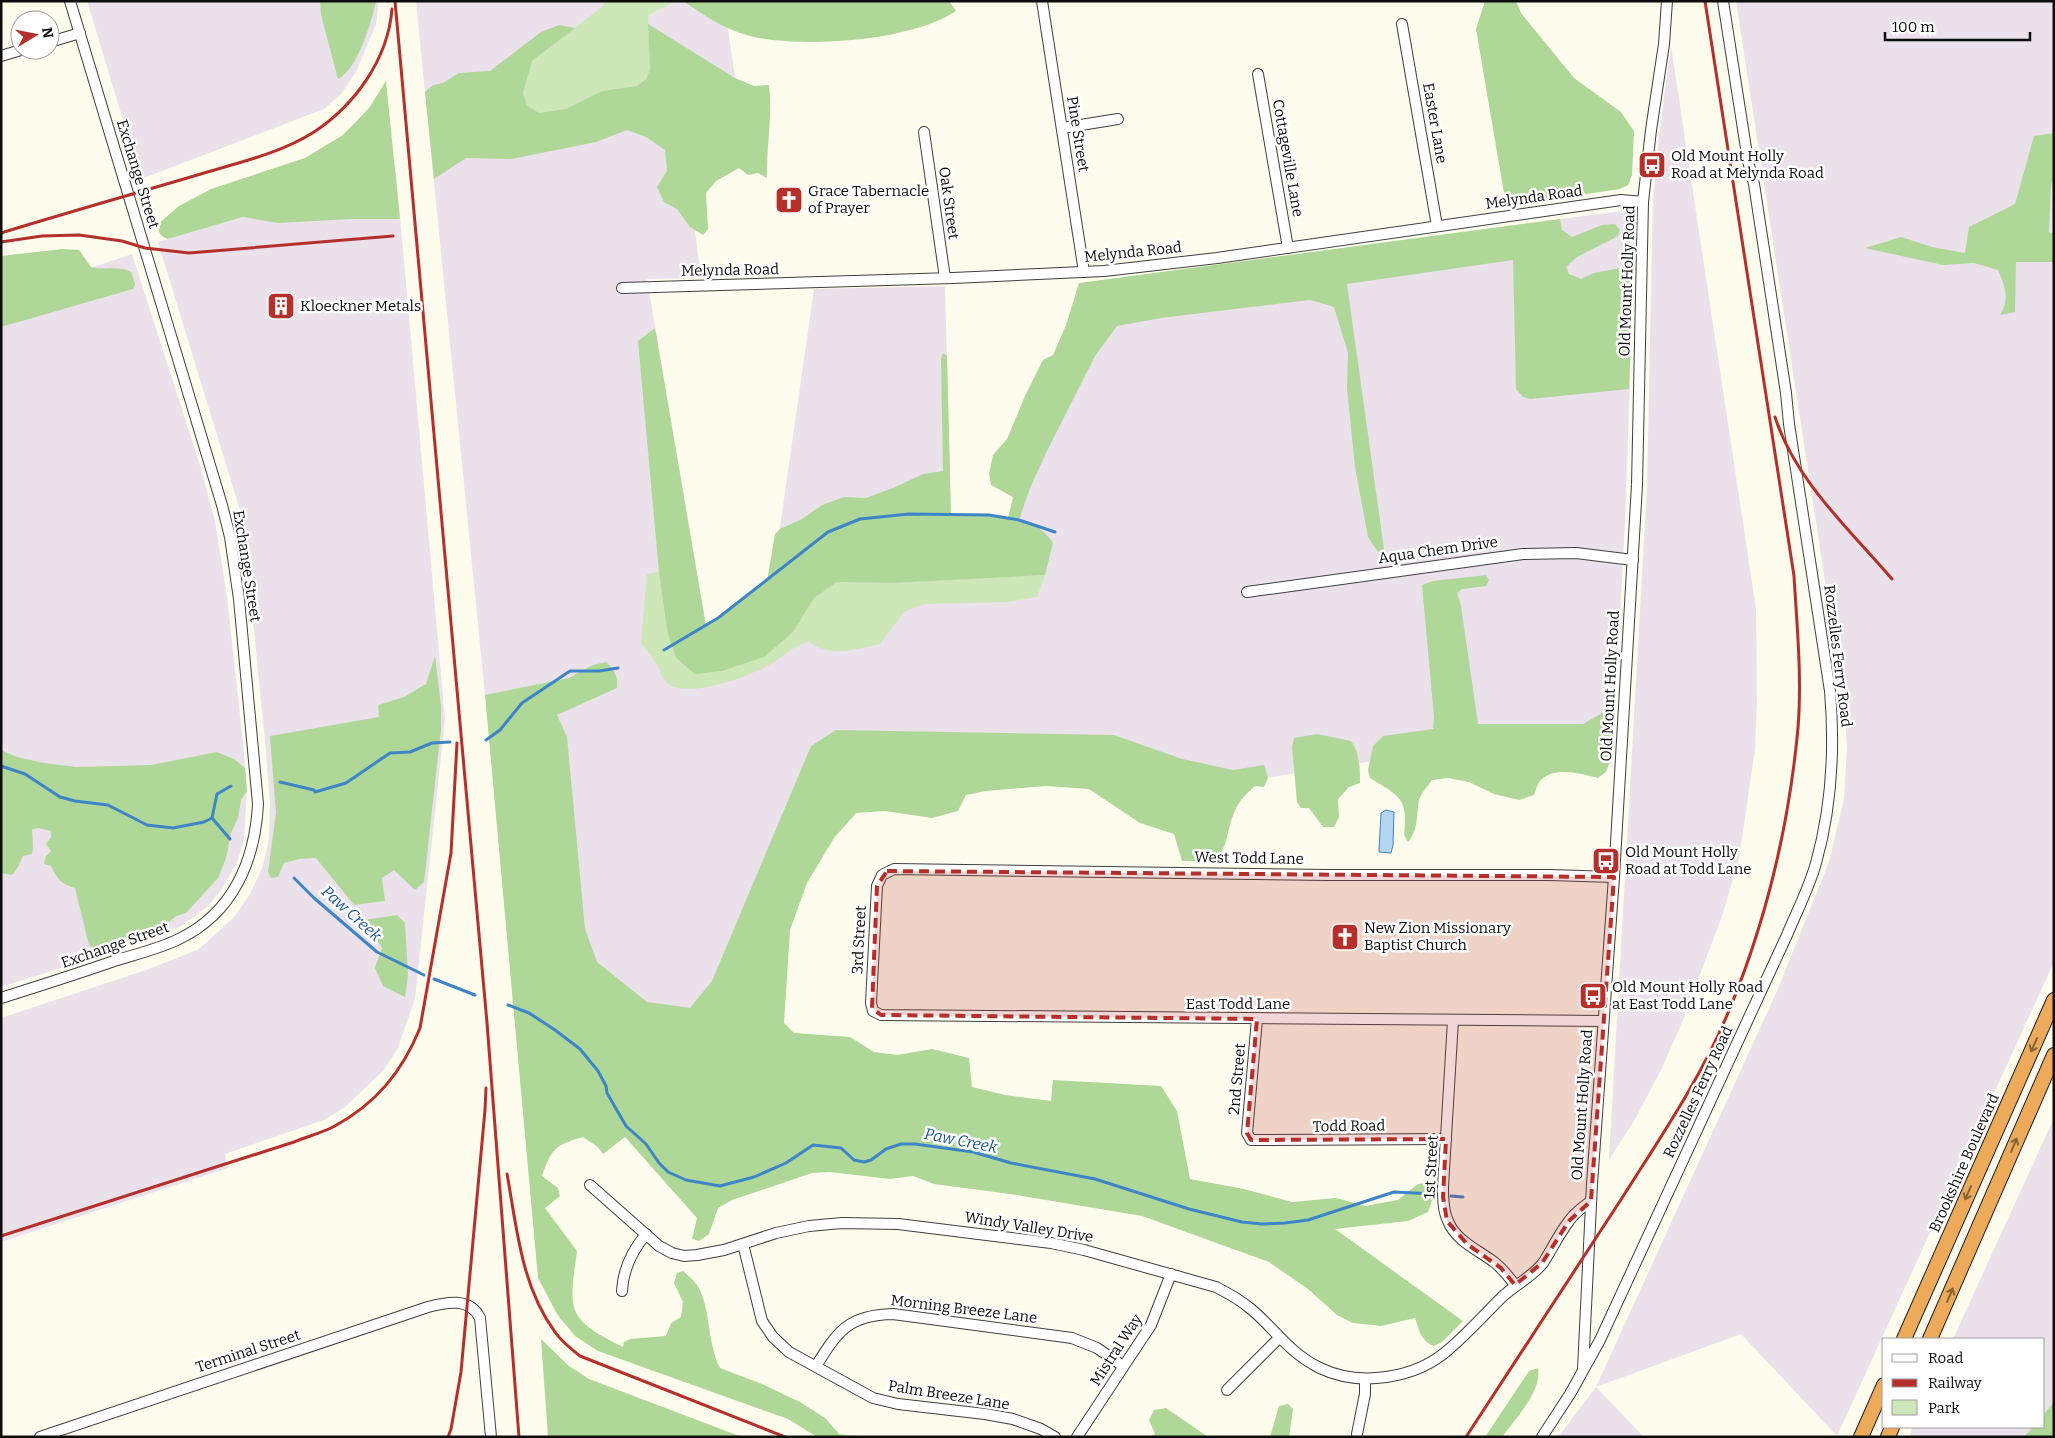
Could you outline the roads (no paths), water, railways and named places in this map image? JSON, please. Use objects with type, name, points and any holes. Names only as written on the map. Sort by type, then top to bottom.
[{"type":"highway","name":"Brookshire Boulevard","points":[[1904,1338],[2054,1000]]},
{"type":"highway","points":[[1930,1338],[2054,1055]]},
{"type":"highway","points":[[1861,1437],[1882,1390]]},
{"type":"street","name":"Exchange Street","points":[[1,998],[163,945],[194,930],[220,907],[237,885],[247,867],[257,826],[258,804],[239,599],[230,537],[70,1]]},
{"type":"street","name":"Pine Street","points":[[1042,1],[1084,272]]},
{"type":"street","name":"Old Mount Holly Road","points":[[1583,1372],[1591,1201],[1614,877],[1637,485],[1644,202],[1651,130],[1664,44],[1667,1]]},
{"type":"street","name":"Rozzelles Ferry Road","points":[[1542,1437],[1583,1372],[1607,1324],[1807,889],[1822,837],[1832,777],[1833,727],[1830,691],[1789,424],[1786,388],[1723,1]]},
{"type":"street","name":"Easter Lane","points":[[1402,24],[1437,226]]},
{"type":"street","points":[[60,39],[80,33]]},
{"type":"street","name":"Cottageville Lane","points":[[1258,74],[1288,248]]},
{"type":"street","points":[[1062,128],[1118,119]]},
{"type":"street","name":"Oak Street","points":[[924,132],[945,278]]},
{"type":"street","name":"Melynda Road","points":[[622,288],[1084,272],[1288,248],[1621,200],[1644,202]]},
{"type":"street","name":"Aqua Chem Drive","points":[[1247,592],[1523,554],[1576,553],[1633,560]]},
{"type":"street","name":"West Todd Lane","points":[[884,872],[894,869],[1614,877]]},
{"type":"street","name":"3rd Street","points":[[873,1011],[871,1003],[877,886],[884,872]]},
{"type":"street","name":"East Todd Lane","points":[[873,1011],[881,1015],[909,1016],[1603,1021]]},
{"type":"street","name":"2nd Street","points":[[1251,1140],[1247,1133],[1256,1019]]},
{"type":"street","name":"1st Street","points":[[1453,1020],[1443,1197],[1448,1221],[1462,1239],[1501,1268],[1515,1285]]},
{"type":"street","name":"Todd Road","points":[[1251,1140],[1446,1139]]},
{"type":"street","name":"Windy Valley Drive","points":[[590,1184],[659,1246],[672,1253],[684,1256],[709,1254],[808,1226],[842,1223],[898,1224],[1051,1243],[1101,1254],[1200,1281],[1233,1296],[1252,1310],[1279,1338],[1303,1358],[1332,1373],[1365,1379],[1401,1373],[1433,1361],[1447,1351],[1515,1285],[1542,1263],[1568,1221],[1591,1201]]},
{"type":"street","points":[[622,1291],[626,1267],[636,1246],[646,1234]]},
{"type":"street","name":"Palm Breeze Lane","points":[[743,1244],[757,1307],[762,1321],[773,1337],[789,1352],[857,1391],[873,1398],[898,1404],[1013,1419],[1041,1429],[1055,1437]]},
{"type":"street","name":"Mistral Way","points":[[1077,1437],[1151,1324],[1171,1274]]},
{"type":"street","name":"Terminal Street","points":[[40,1437],[428,1307],[448,1302],[467,1305],[477,1313],[482,1325],[491,1437]]},
{"type":"street","name":"Morning Breeze Lane","points":[[816,1366],[836,1334],[846,1326],[875,1314],[893,1314],[1072,1338],[1097,1348],[1123,1366]]},
{"type":"street","points":[[1227,1390],[1279,1338]]},
{"type":"street","points":[[1357,1434],[1365,1394],[1365,1379]]},
{"type":"water","points":[[1386,810],[1394,812],[1391,853],[1379,852],[1381,813]]},
{"type":"waterway","points":[[664,650],[718,618],[828,532],[860,519],[909,514],[989,515],[1019,520],[1055,532]]},
{"type":"waterway","points":[[486,740],[500,730],[522,703],[570,671],[599,671],[618,668]]},
{"type":"waterway","points":[[280,782],[314,790],[315,792],[346,783],[390,753],[410,752],[432,743],[450,742]]},
{"type":"waterway","name":"Paw Creek","points":[[1,766],[25,774],[60,797],[108,805],[147,825],[173,828],[204,822],[212,818]]},
{"type":"waterway","points":[[212,818],[217,794],[231,786]]},
{"type":"waterway","name":"Paw Creek","points":[[212,818],[230,839]]},
{"type":"waterway","name":"Paw Creek","points":[[294,878],[314,898],[377,952],[424,975]]},
{"type":"waterway","name":"Paw Creek","points":[[434,979],[475,995]]},
{"type":"waterway","name":"Paw Creek","points":[[508,1005],[529,1013],[580,1049],[598,1071],[606,1086],[607,1093],[626,1126],[646,1144],[659,1163],[668,1172],[686,1180],[720,1186],[754,1177],[786,1163],[813,1145],[841,1148],[854,1160],[864,1162],[871,1160],[886,1149],[901,1144],[915,1144],[973,1152],[1011,1163],[1095,1179],[1189,1209],[1242,1222],[1262,1224],[1308,1220],[1394,1192],[1435,1194]]},
{"type":"waterway","name":"Paw Creek","points":[[1451,1196],[1463,1197]]},
{"type":"railway","points":[[395,1],[487,1023],[519,1437]]},
{"type":"railway","points":[[1466,1437],[1651,1153],[1705,1061],[1728,1013],[1754,944],[1774,873],[1789,801],[1799,709],[1799,652],[1794,576],[1705,1]]},
{"type":"railway","points":[[1,233],[246,161],[288,146],[314,132],[343,108],[367,79],[384,46],[392,9]]},
{"type":"railway","points":[[1,242],[42,236],[79,235],[122,241],[145,248],[189,253],[393,236]]},
{"type":"railway","points":[[1775,417],[1784,440],[1809,483],[1892,579]]},
{"type":"railway","points":[[1,1236],[324,1131],[348,1118],[375,1097],[396,1073],[420,1028],[451,853],[457,743]]},
{"type":"railway","points":[[448,1437],[461,1372],[486,1088]]},
{"type":"railway","points":[[507,1174],[522,1256],[528,1276],[544,1314],[557,1335],[566,1345],[580,1356],[785,1437]]},
{"type":"place","name":"Old Mount Holly Road at Melynda Road","points":[[1652,165]]},
{"type":"place","name":"Grace Tabernacle of Prayer","points":[[789,200]]},
{"type":"place","name":"Kloeckner Metals","points":[[281,306]]},
{"type":"place","name":"Old Mount Holly Road at Todd Lane","points":[[1606,861]]},
{"type":"place","name":"New Zion Missionary Baptist Church","points":[[1345,937]]},
{"type":"place","name":"Old Mount Holly Road at East Todd Lane","points":[[1593,996]]}]
